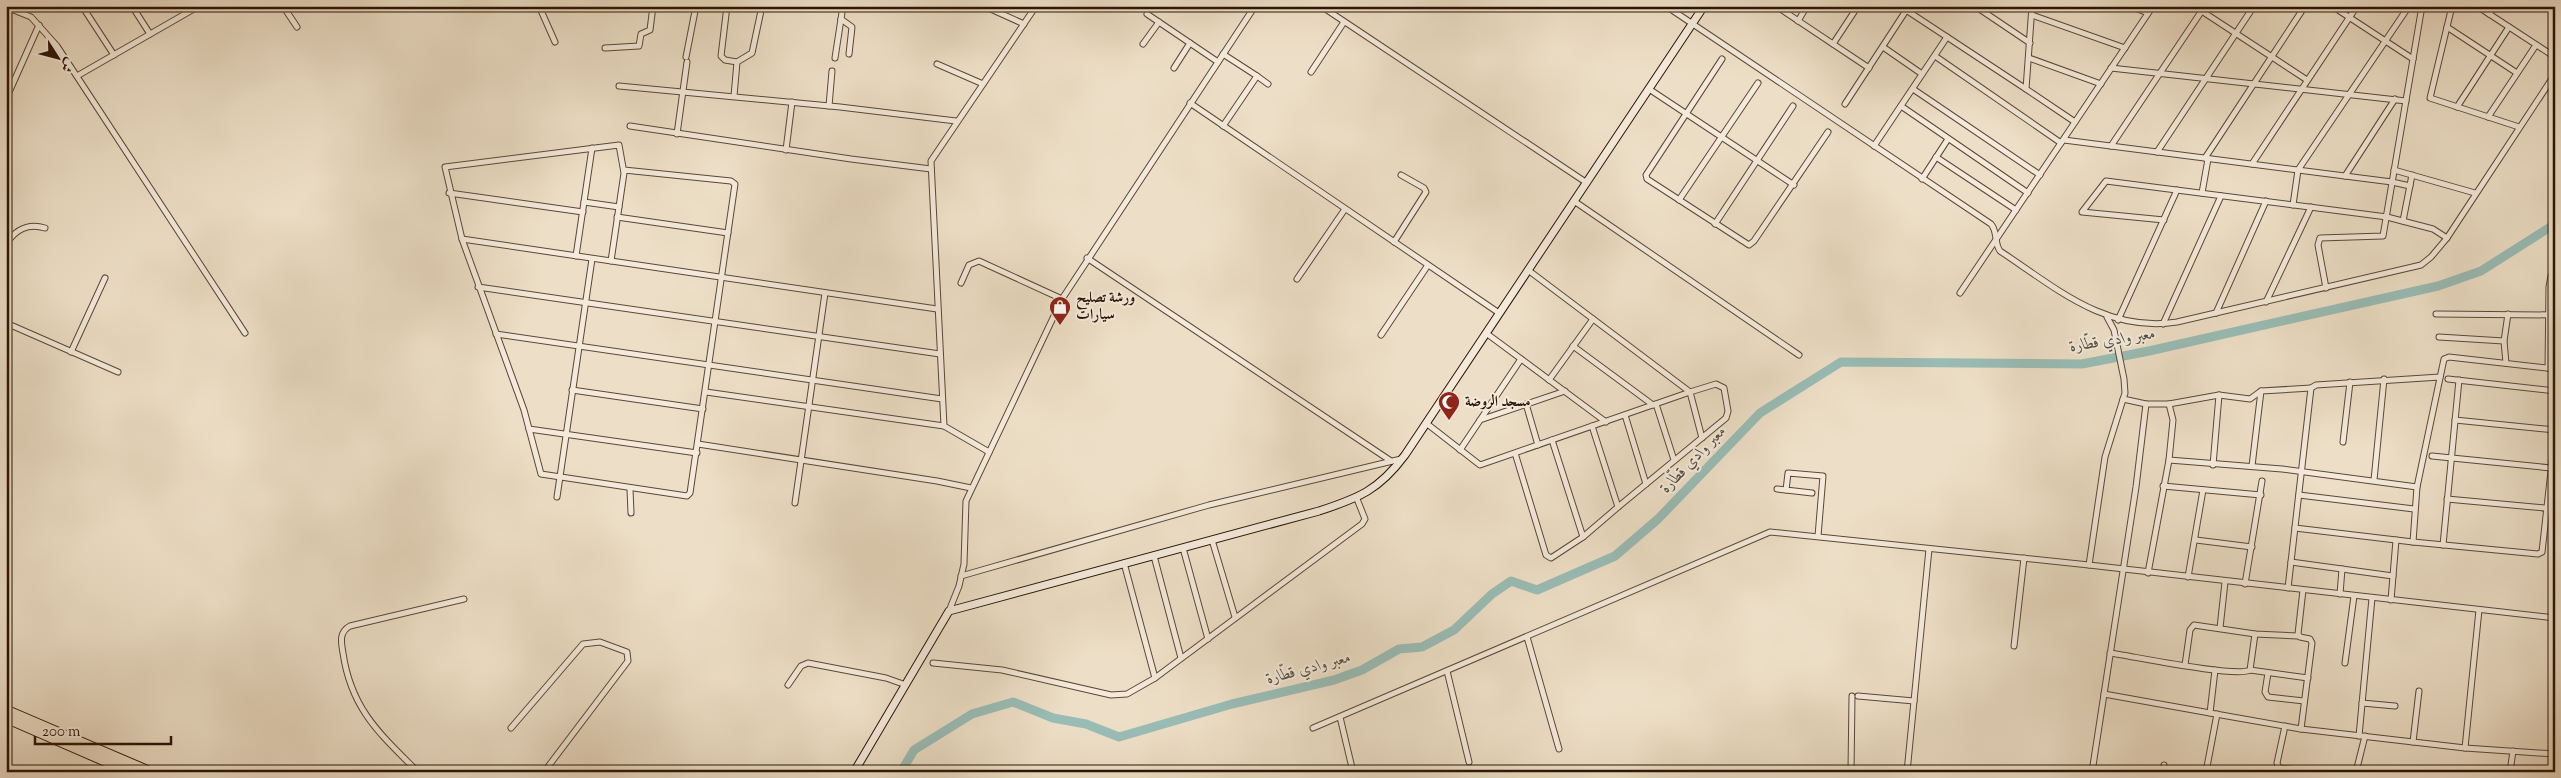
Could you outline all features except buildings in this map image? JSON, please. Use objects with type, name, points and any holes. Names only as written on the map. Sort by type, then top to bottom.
[{"type":"highway","points":[[6,710],[131,769]]},
{"type":"highway","points":[[6,718],[131,769],[151,772]]},
{"type":"street","points":[[82,6],[114,55]]},
{"type":"street","points":[[132,6],[150,34]]},
{"type":"street","points":[[182,6],[187,13]]},
{"type":"street","points":[[77,76],[199,6]]},
{"type":"street","points":[[283,6],[297,27]]},
{"type":"street","points":[[539,6],[555,42]]},
{"type":"street","points":[[605,48],[639,46],[641,34],[650,30],[653,6]]},
{"type":"street","points":[[677,134],[686,59],[696,6]]},
{"type":"street","points":[[728,6],[721,56],[725,60],[737,62],[752,53],[762,6]]},
{"type":"street","points":[[835,58],[844,6]]},
{"type":"street","points":[[984,6],[1024,24]]},
{"type":"street","points":[[944,426],[932,160],[956,121],[1036,6]]},
{"type":"street","points":[[854,772],[949,611],[961,576],[965,550],[965,508],[971,488],[1062,299],[1087,258],[1255,6]]},
{"type":"street","points":[[1321,6],[1587,183]]},
{"type":"street","points":[[1666,6],[1991,224],[1995,230],[2000,252],[2050,285],[2107,317],[2121,321],[2163,324],[2216,314],[2421,265],[2447,238],[2555,74]]},
{"type":"street","points":[[949,611],[1212,540],[1357,498],[1386,479],[1402,459],[1704,6]]},
{"type":"street","points":[[1776,6],[1869,68]]},
{"type":"street","points":[[1798,21],[1807,6]]},
{"type":"street","points":[[1833,44],[1858,6]]},
{"type":"street","points":[[1975,6],[2030,43]]},
{"type":"street","points":[[2026,89],[2032,6]]},
{"type":"street","points":[[2130,6],[2148,13]]},
{"type":"street","points":[[1960,292],[2076,122],[2152,6]]},
{"type":"street","points":[[2194,6],[2203,9],[2236,34],[2308,80]]},
{"type":"street","points":[[2157,152],[2254,6]]},
{"type":"street","points":[[2202,193],[2206,158],[2305,6]]},
{"type":"street","points":[[2332,6],[2413,59]]},
{"type":"street","points":[[2252,164],[2357,6]]},
{"type":"street","points":[[2293,205],[2298,170],[2409,6]]},
{"type":"street","points":[[2326,288],[2318,245],[2320,238],[2384,236],[2422,6]]},
{"type":"street","points":[[2452,6],[2430,98],[2519,127]]},
{"type":"street","points":[[2477,6],[2555,57]]},
{"type":"street","points":[[2489,14],[2495,6]]},
{"type":"street","points":[[10,8],[28,15],[39,25],[77,76],[244,333]]},
{"type":"street","points":[[1845,104],[1908,8],[1948,37],[2076,122]]},
{"type":"street","points":[[2111,146],[2203,9]]},
{"type":"street","points":[[1147,14],[1218,62]]},
{"type":"street","points":[[2032,15],[2125,48]]},
{"type":"street","points":[[841,19],[852,27],[849,54]]},
{"type":"street","points":[[1143,44],[1159,22]]},
{"type":"street","points":[[1311,72],[1344,22]]},
{"type":"street","points":[[7,95],[39,25]]},
{"type":"street","points":[[2447,27],[2517,73]]},
{"type":"street","points":[[2457,107],[2509,27]]},
{"type":"street","points":[[1874,146],[1948,37]]},
{"type":"street","points":[[1174,68],[1190,44]]},
{"type":"street","points":[[2488,117],[2536,45]]},
{"type":"street","points":[[1883,47],[1922,74]]},
{"type":"street","points":[[1223,54],[1268,84]]},
{"type":"street","points":[[1935,56],[2062,141],[2392,182],[2410,186]]},
{"type":"street","points":[[2029,58],[2100,84]]},
{"type":"street","points":[[1722,59],[1645,177],[1746,244],[1752,244],[1828,132]]},
{"type":"street","points":[[734,96],[737,62]]},
{"type":"street","points":[[937,64],[982,84]]},
{"type":"street","points":[[2111,68],[2406,101]]},
{"type":"street","points":[[829,106],[832,71]]},
{"type":"street","points":[[1223,126],[1256,76]]},
{"type":"street","points":[[1679,200],[1758,83]]},
{"type":"street","points":[[619,86],[792,102],[956,121]]},
{"type":"street","points":[[1649,89],[1794,184]]},
{"type":"street","points":[[1913,89],[2040,174]]},
{"type":"street","points":[[2345,176],[2395,99]]},
{"type":"street","points":[[786,150],[792,102]]},
{"type":"street","points":[[1190,103],[1499,313]]},
{"type":"street","points":[[1715,224],[1793,106]]},
{"type":"street","points":[[1901,106],[2028,193]]},
{"type":"street","points":[[630,126],[786,150],[931,168]]},
{"type":"street","points":[[1922,178],[1948,138]]},
{"type":"street","points":[[611,261],[624,170],[619,145],[447,166],[444,170],[462,239],[530,429],[541,474],[559,479],[687,496],[690,493],[697,453],[735,185],[733,181],[624,170]]},
{"type":"street","points":[[576,256],[592,148]]},
{"type":"street","points":[[1936,156],[2016,210]]},
{"type":"street","points":[[2394,170],[2475,193]]},
{"type":"street","points":[[1394,242],[1426,192],[1424,188],[1401,175]]},
{"type":"street","points":[[2403,221],[2412,175]]},
{"type":"street","points":[[2164,220],[2082,212],[2106,181],[2387,217],[2433,229],[2447,238]]},
{"type":"street","points":[[2114,330],[2121,321],[2177,190]]},
{"type":"street","points":[[449,193],[583,212]]},
{"type":"street","points":[[2163,324],[2221,196]]},
{"type":"street","points":[[1574,201],[1799,355]]},
{"type":"street","points":[[2216,314],[2266,201]]},
{"type":"street","points":[[584,202],[619,207]]},
{"type":"street","points":[[2266,302],[2311,207]]},
{"type":"street","points":[[1296,279],[1345,209]]},
{"type":"street","points":[[618,217],[728,233]]},
{"type":"street","points":[[6,244],[15,233],[27,226],[45,228]]},
{"type":"street","points":[[462,239],[938,309]]},
{"type":"street","points":[[557,497],[592,258]]},
{"type":"street","points":[[1087,258],[1391,461]]},
{"type":"street","points":[[961,283],[968,265],[974,261],[979,261],[1062,299]]},
{"type":"street","points":[[1381,335],[1428,265]]},
{"type":"street","points":[[1528,270],[1690,392],[1702,438]]},
{"type":"street","points":[[2548,368],[2552,315],[2551,276],[2555,270]]},
{"type":"street","points":[[72,352],[105,278]]},
{"type":"street","points":[[478,287],[940,354]]},
{"type":"street","points":[[794,503],[825,292]]},
{"type":"street","points":[[2436,314],[2552,315]]},
{"type":"street","points":[[2506,363],[2504,341],[2508,314]]},
{"type":"street","points":[[2089,565],[2104,457],[2124,399],[2124,379],[2114,330],[2107,317]]},
{"type":"street","points":[[1549,380],[1592,319]]},
{"type":"street","points":[[6,323],[118,372]]},
{"type":"street","points":[[1486,333],[1606,422]]},
{"type":"street","points":[[496,334],[942,399]]},
{"type":"street","points":[[2439,337],[2504,341]]},
{"type":"street","points":[[1573,346],[1654,405],[1674,460]]},
{"type":"street","points":[[2413,542],[2417,487],[2444,359],[2446,357],[2555,369]]},
{"type":"street","points":[[1460,450],[1521,359]]},
{"type":"street","points":[[2124,399],[2146,404],[2169,404],[2219,395],[2250,399],[2261,392],[2311,388],[2316,385],[2384,379],[2440,377]]},
{"type":"street","points":[[2374,480],[2384,379]]},
{"type":"street","points":[[2448,379],[2555,391]]},
{"type":"street","points":[[2443,545],[2460,380]]},
{"type":"street","points":[[2343,442],[2350,382]]},
{"type":"street","points":[[1426,423],[1480,465],[1690,392],[1716,384],[1724,388],[1728,411],[1726,418],[1583,538],[1548,558],[1515,453]]},
{"type":"street","points":[[2288,588],[2311,388]]},
{"type":"street","points":[[572,390],[703,409]]},
{"type":"street","points":[[1480,420],[1565,391]]},
{"type":"street","points":[[706,392],[944,426],[989,452]]},
{"type":"street","points":[[2252,466],[2261,392]]},
{"type":"street","points":[[2213,465],[2219,395]]},
{"type":"street","points":[[1526,404],[1538,445]]},
{"type":"street","points":[[2092,772],[2136,487],[2146,404]]},
{"type":"street","points":[[2148,572],[2169,460],[2173,420],[2169,404]]},
{"type":"street","points":[[1625,415],[1646,484]]},
{"type":"street","points":[[2455,420],[2555,430]]},
{"type":"street","points":[[1592,426],[1618,507]]},
{"type":"street","points":[[530,429],[697,453]]},
{"type":"street","points":[[2295,528],[2538,554],[2542,552],[2555,435]]},
{"type":"street","points":[[1552,440],[1583,538]]},
{"type":"street","points":[[698,444],[937,480],[971,488]]},
{"type":"street","points":[[2432,456],[2551,468]]},
{"type":"street","points":[[961,576],[1209,506],[1402,459]]},
{"type":"street","points":[[2169,460],[2302,471],[2417,487]]},
{"type":"street","points":[[1786,490],[1788,473],[1823,476],[1818,536]]},
{"type":"street","points":[[2245,584],[2262,481]]},
{"type":"street","points":[[2163,486],[2261,495]]},
{"type":"street","points":[[630,489],[631,513]]},
{"type":"street","points":[[1777,489],[1812,493]]},
{"type":"street","points":[[2188,577],[2196,540],[2203,490]]},
{"type":"street","points":[[2299,495],[2414,509]]},
{"type":"street","points":[[933,663],[1002,670],[1111,695],[1128,694],[1155,678],[1362,524],[1366,519],[1357,498]]},
{"type":"street","points":[[2447,499],[2555,510]]},
{"type":"street","points":[[1313,728],[1775,531],[2555,618]]},
{"type":"street","points":[[1212,540],[1235,617]]},
{"type":"street","points":[[2196,540],[2252,547]]},
{"type":"street","points":[[2391,600],[2396,540]]},
{"type":"street","points":[[1183,548],[1208,638]]},
{"type":"street","points":[[1907,772],[1929,549]]},
{"type":"street","points":[[1154,556],[1181,658]]},
{"type":"street","points":[[2014,646],[2024,558]]},
{"type":"street","points":[[2291,562],[2393,576]]},
{"type":"street","points":[[1124,563],[1155,678]]},
{"type":"street","points":[[2340,594],[2342,569]]},
{"type":"street","points":[[2220,628],[2225,582]]},
{"type":"street","points":[[2298,636],[2303,590]]},
{"type":"street","points":[[2345,663],[2354,596]]},
{"type":"street","points":[[2356,772],[2362,736],[2362,703],[2372,598]]},
{"type":"street","points":[[418,772],[376,730],[360,708],[350,686],[341,637],[344,630],[350,626],[464,599]]},
{"type":"street","points":[[2465,748],[2479,610]]},
{"type":"street","points":[[2185,665],[2191,627],[2220,628],[2255,634],[2298,636],[2312,641],[2300,728]]},
{"type":"street","points":[[2250,670],[2255,634]]},
{"type":"street","points":[[1527,637],[1558,749]]},
{"type":"street","points":[[511,728],[583,644],[600,642],[626,652],[628,661],[544,772]]},
{"type":"street","points":[[2110,653],[2215,670],[2245,672],[2250,670],[2308,678]]},
{"type":"street","points":[[788,685],[801,666],[808,664],[886,678],[906,685]]},
{"type":"street","points":[[2210,713],[2215,670]]},
{"type":"street","points":[[1446,671],[1469,762]]},
{"type":"street","points":[[2268,673],[2265,692],[2268,697],[2304,701]]},
{"type":"street","points":[[2413,742],[2419,691]]},
{"type":"street","points":[[2104,694],[2300,728],[2465,748],[2555,754]]},
{"type":"street","points":[[1851,772],[1855,696],[1914,701]]},
{"type":"street","points":[[2362,703],[2395,706]]},
{"type":"street","points":[[2206,772],[2217,714]]},
{"type":"street","points":[[1340,716],[1353,772]]},
{"type":"street","points":[[2285,726],[2277,762],[2279,768],[2318,772]]},
{"type":"street","points":[[2510,772],[2513,751]]},
{"type":"street","points":[[2163,772],[2164,765]]},
{"type":"waterway","name":"معبر وادي قطّارة","points":[[901,772],[914,750],[972,714],[1013,702],[1053,718],[1086,724],[1119,737],[1232,704],[1334,680],[1362,670],[1399,649],[1422,647],[1454,630],[1492,594],[1511,581],[1537,590],[1615,556],[1658,519],[1760,413],[1841,362],[2082,364],[2149,351],[2438,286],[2481,271],[2555,224]]},
{"type":"place","name":"ورشة تصليح سيارات","points":[[1060,326]]},
{"type":"place","name":"مسجد الروضة","points":[[1449,421]]}]
